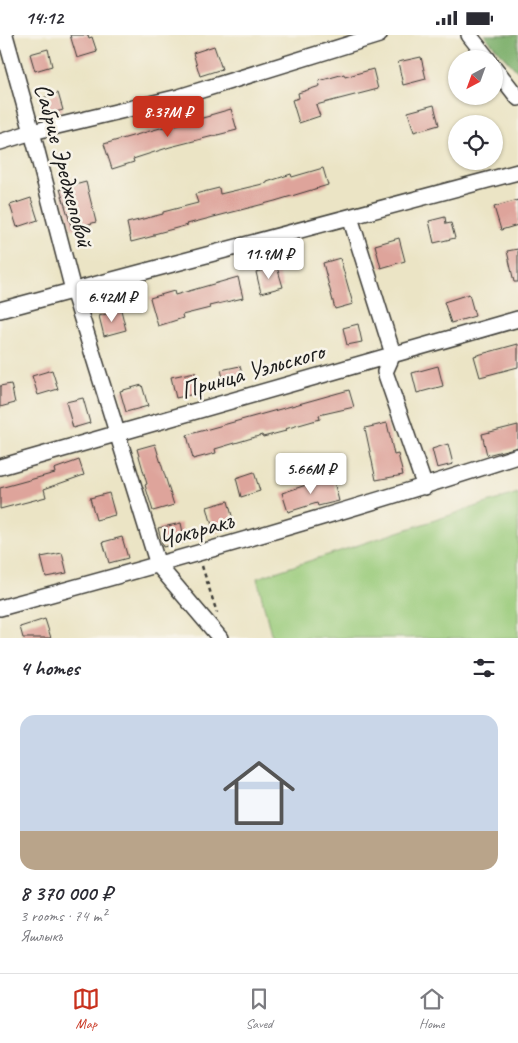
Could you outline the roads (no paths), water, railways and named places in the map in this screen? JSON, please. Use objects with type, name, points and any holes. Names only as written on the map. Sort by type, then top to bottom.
[{"type":"street","name":"Сабрие Эреджеповой","points":[[5,35],[73,291],[158,565]]},
{"type":"street","points":[[0,142],[32,132],[179,97],[378,35]]},
{"type":"street","points":[[469,35],[481,50]]},
{"type":"street","points":[[503,79],[518,98]]},
{"type":"street","points":[[0,310],[518,172]]},
{"type":"street","points":[[350,217],[393,354],[385,372],[425,487]]},
{"type":"street","name":"Принца Уэльского","points":[[0,467],[518,319]]},
{"type":"street","name":"Чокъракъ","points":[[0,608],[158,565],[425,487],[518,456]]},
{"type":"street","points":[[158,565],[220,638]]}]
